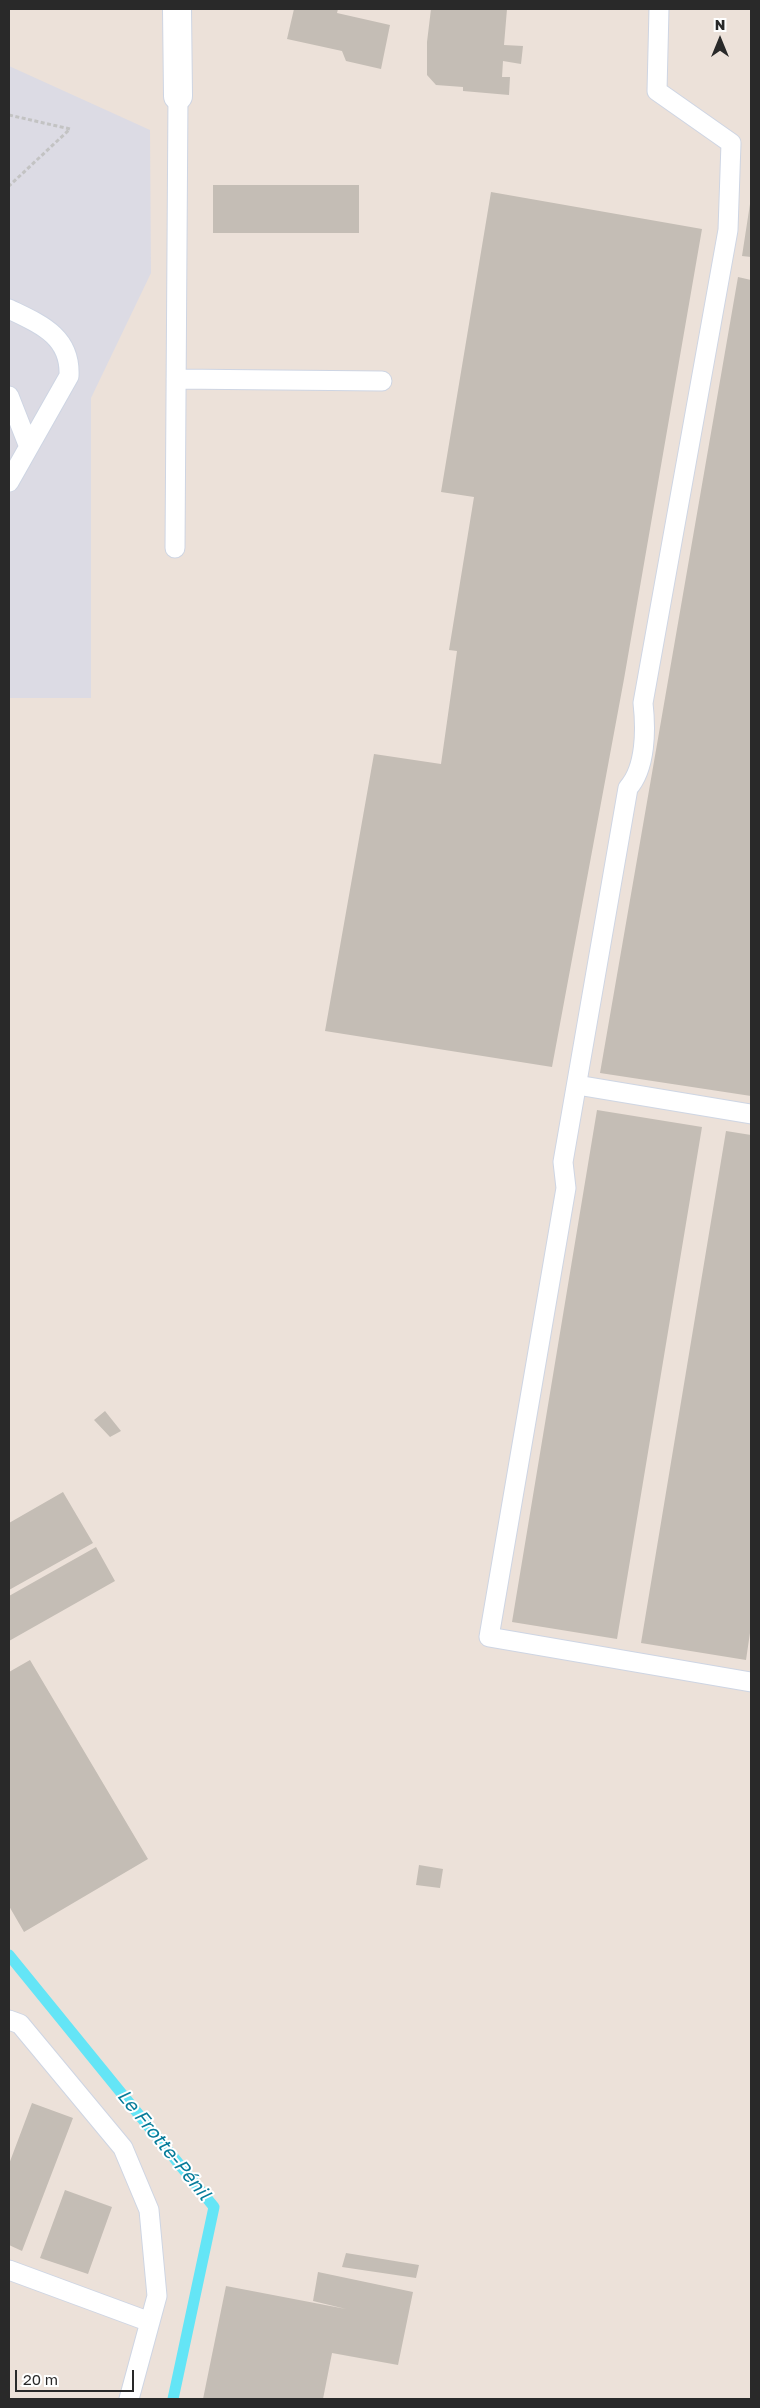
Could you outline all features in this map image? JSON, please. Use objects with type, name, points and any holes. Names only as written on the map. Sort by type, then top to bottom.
[{"type":"street","points":[[177,9],[178,96]]},
{"type":"lane","points":[[659,9],[657,91],[731,142],[728,230],[643,703],[646,727],[637,778],[628,788],[576,1085],[563,1162],[566,1188],[489,1637],[751,1682]]},
{"type":"lane","points":[[175,548],[178,96]]},
{"type":"lane","points":[[9,309],[42,325],[55,336],[70,361],[69,376],[9,482]]},
{"type":"lane","points":[[176,379],[382,381]]},
{"type":"lane","points":[[9,396],[29,447]]},
{"type":"lane","points":[[576,1085],[751,1114]]},
{"type":"lane","points":[[9,2020],[20,2024],[122,2148],[149,2210],[157,2296],[129,2399]]},
{"type":"lane","points":[[9,2270],[150,2322]]},
{"type":"path","points":[[9,115],[70,129],[9,186]]},
{"type":"shaded area","points":[[9,66],[150,130],[151,273],[91,398],[91,698],[9,698]]},
{"type":"building","points":[[294,9],[338,9],[337,13],[390,25],[381,69],[346,61],[342,51],[287,39]]},
{"type":"building","points":[[431,9],[507,9],[504,45],[523,46],[521,64],[503,61],[502,77],[510,77],[509,95],[463,91],[463,87],[436,85],[427,75],[427,42]]},
{"type":"building","points":[[213,185],[359,185],[359,233],[213,233]]},
{"type":"building","points":[[491,192],[702,229],[624,679],[552,1067],[325,1031],[374,754],[441,764],[457,651],[449,650],[474,497],[441,492]]},
{"type":"building","points":[[751,204],[751,257],[742,256]]},
{"type":"building","points":[[738,277],[751,280],[751,1096],[600,1073]]},
{"type":"building","points":[[597,1110],[702,1127],[617,1639],[512,1622]]},
{"type":"building","points":[[726,1131],[751,1135],[751,1626],[746,1660],[641,1643]]},
{"type":"building","points":[[105,1411],[121,1431],[110,1437],[94,1420]]},
{"type":"building","points":[[63,1492],[93,1543],[9,1590],[9,1523]]},
{"type":"building","points":[[96,1547],[115,1581],[9,1641],[9,1596]]},
{"type":"building","points":[[30,1660],[148,1859],[24,1932],[9,1906],[9,1672]]},
{"type":"building","points":[[419,1865],[443,1869],[440,1888],[416,1885]]},
{"type":"building","points":[[32,2103],[73,2118],[22,2251],[9,2245],[9,2164]]},
{"type":"building","points":[[65,2190],[112,2207],[88,2274],[40,2258]]},
{"type":"building","points":[[346,2253],[419,2265],[416,2278],[342,2267]]},
{"type":"building","points":[[318,2272],[413,2292],[398,2365],[332,2353],[323,2399],[203,2399],[226,2286],[346,2309],[313,2301]]},
{"type":"waterway","name":"Le Frotte-Pénil","points":[[9,1955],[214,2207],[173,2399]]}]
